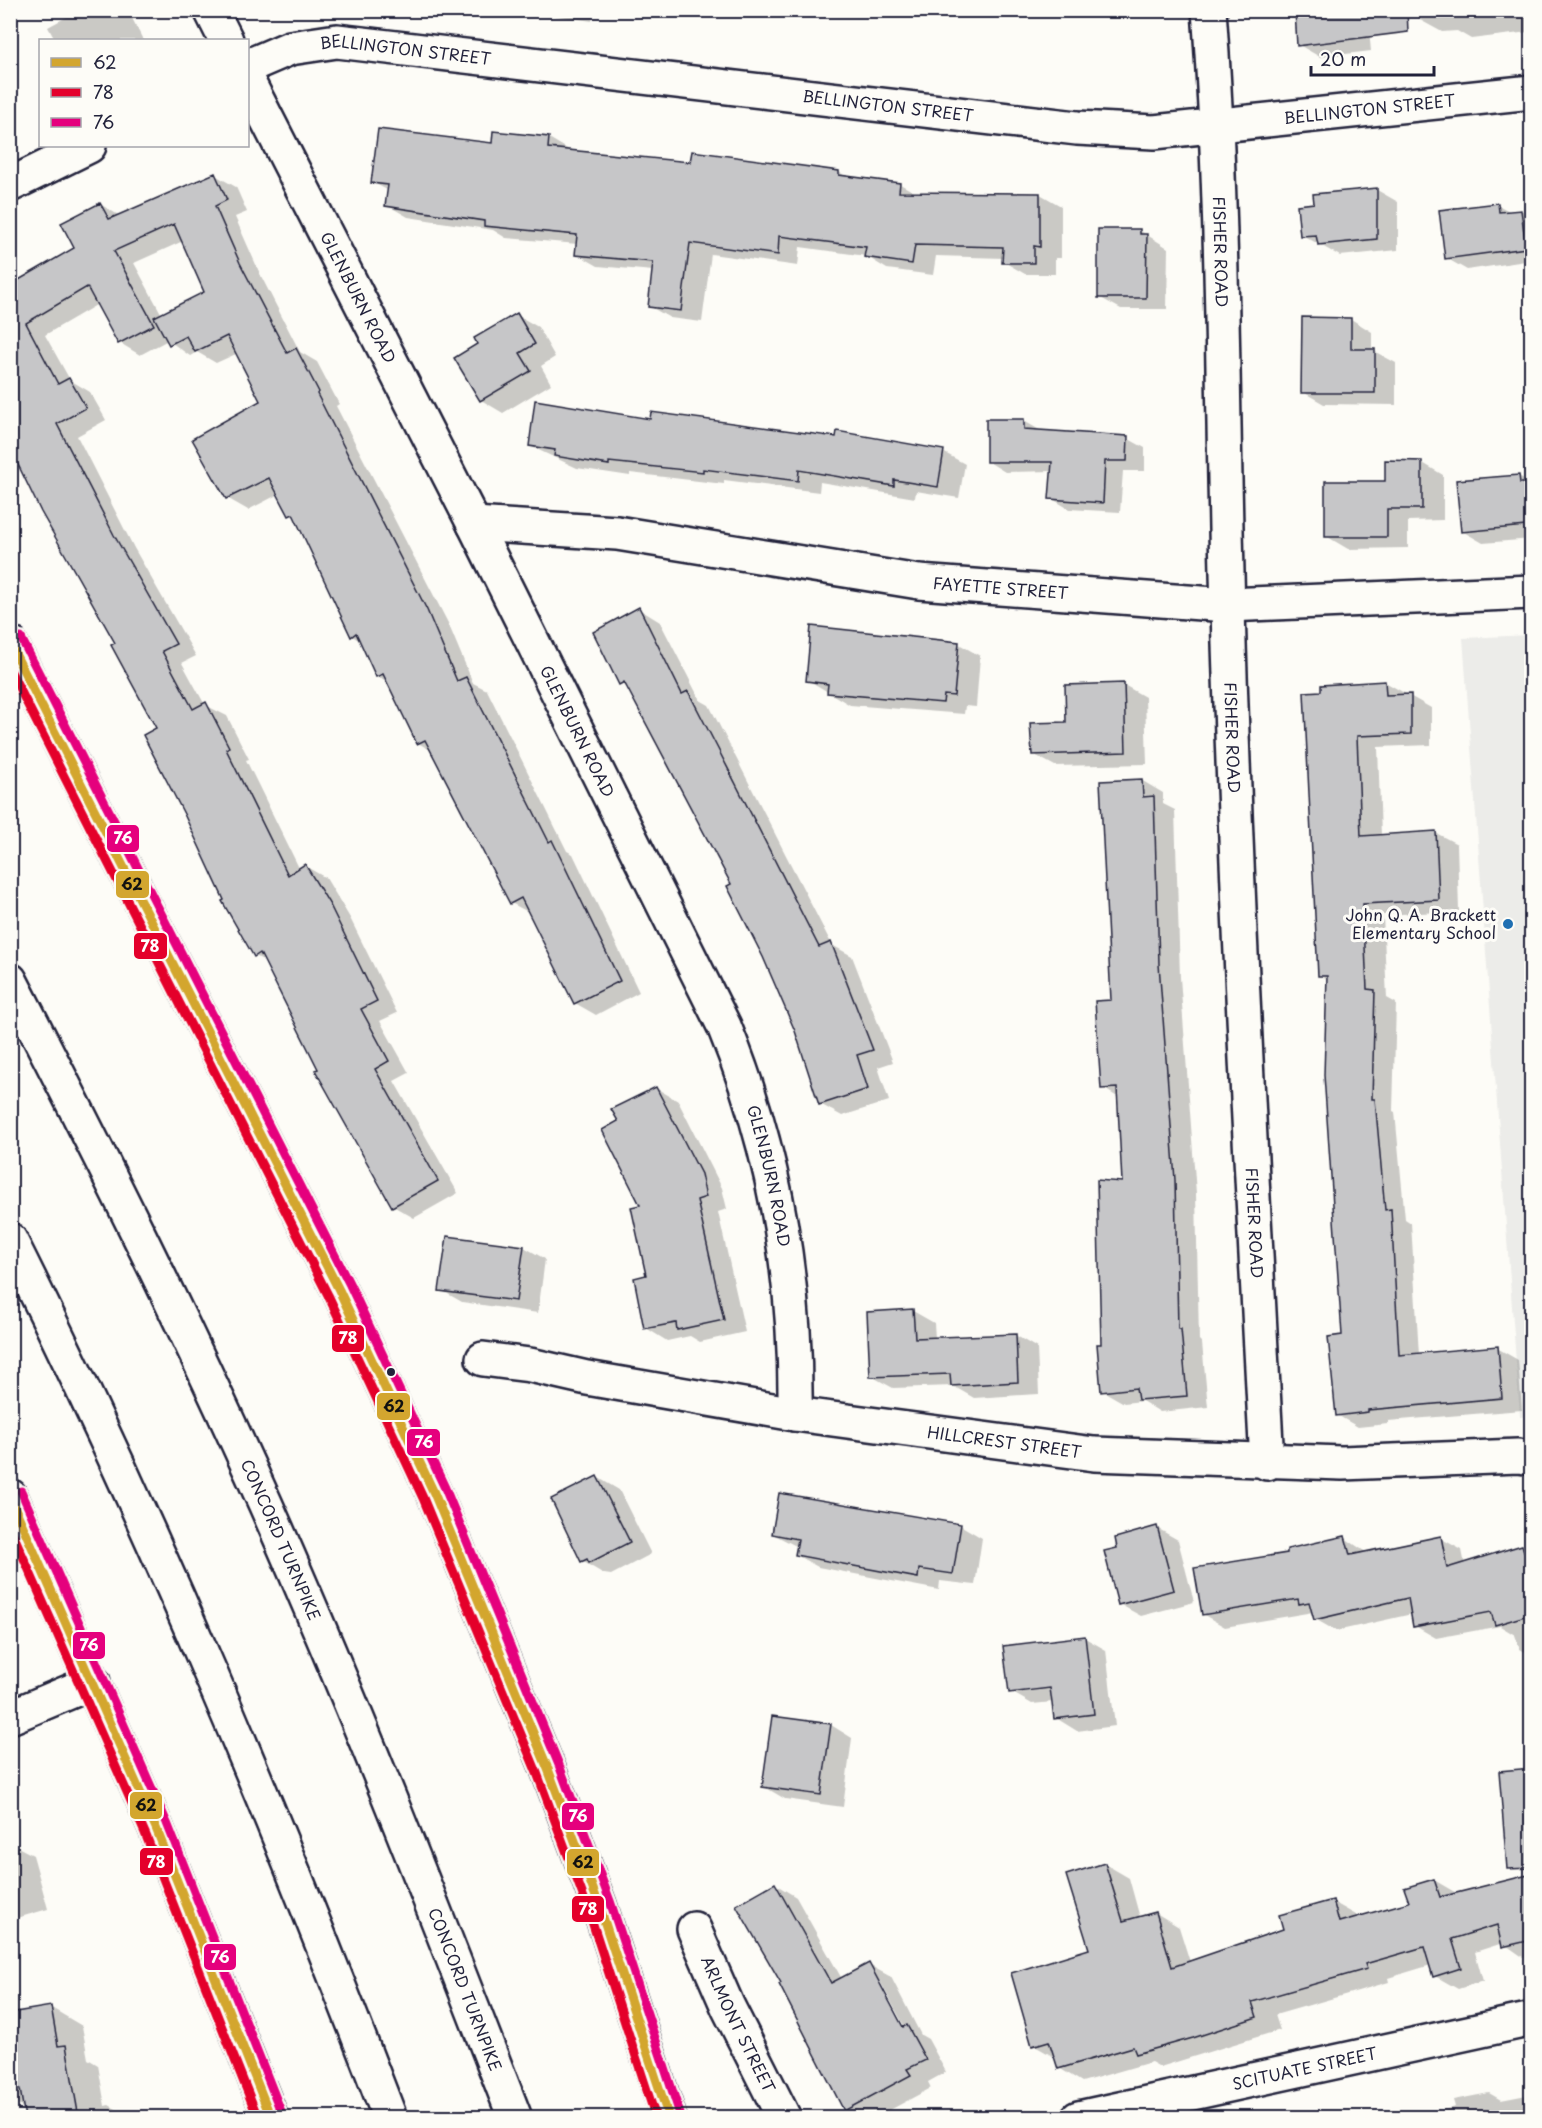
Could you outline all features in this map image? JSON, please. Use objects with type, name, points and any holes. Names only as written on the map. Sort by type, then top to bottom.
[{"type":"main road","points":[[211,10],[226,39]]},
{"type":"main road","name":"FISHER ROAD","points":[[1209,10],[1218,125],[1228,605],[1238,905],[1267,1463]]},
{"type":"main road","name":"BELLINGTON STREET","points":[[249,66],[290,48],[337,41],[1077,128],[1154,132],[1532,92]]},
{"type":"main road","name":"GLENBURN ROAD","points":[[249,84],[687,948],[737,1059],[770,1164],[784,1236],[795,1341],[795,1414]]},
{"type":"main road","points":[[10,185],[87,147]]},
{"type":"main road","name":"FAYETTE STREET","points":[[474,524],[617,533],[918,582],[1228,605],[1532,592]]},
{"type":"main road","points":[[10,643],[339,1290],[434,1493],[552,1779],[599,1905],[669,2118]]},
{"type":"main road","name":"CONCORD TURNPIKE","points":[[10,980],[137,1230],[264,1502],[381,1775],[515,2118]]},
{"type":"main road","points":[[10,1240],[89,1400],[212,1675],[390,2118]]},
{"type":"main road","name":"HILLCREST STREET","points":[[483,1359],[530,1365],[587,1378],[795,1414],[1085,1453],[1267,1463],[1342,1463],[1518,1456],[1532,1458]]},
{"type":"main road","points":[[10,1496],[180,1884],[271,2118]]},
{"type":"main road","points":[[10,1717],[93,1682]]},
{"type":"main road","name":"ARLMONT STREET","points":[[694,1929],[728,2007],[784,2118]]},
{"type":"main road","name":"SCITUATE STREET","points":[[1078,2118],[1532,2019]]},
{"type":"shaded area","name":"John Q. A. Brackett Elementary School","points":[[1531,635],[1532,1416],[1520,1417],[1463,638]]},
{"type":"building","points":[[1295,10],[1407,10],[1408,32],[1297,46]]},
{"type":"building","points":[[378,129],[492,143],[493,131],[549,137],[548,148],[690,162],[692,151],[839,171],[839,175],[900,183],[899,192],[1040,193],[1040,247],[1034,246],[1034,263],[1002,263],[1003,247],[915,245],[912,264],[864,257],[866,247],[779,236],[778,255],[690,243],[681,311],[648,307],[653,262],[575,255],[577,235],[484,226],[484,221],[385,206],[388,185],[371,183]]},
{"type":"building","points":[[215,173],[227,200],[215,206],[240,263],[287,353],[296,348],[427,610],[457,681],[466,677],[549,842],[552,840],[620,981],[574,1004],[521,898],[510,904],[425,740],[417,744],[383,674],[376,677],[356,633],[351,637],[293,514],[289,516],[269,478],[226,499],[192,439],[260,401],[227,336],[195,352],[186,336],[169,345],[154,317],[204,292],[174,224],[114,251],[154,325],[118,344],[87,287],[26,323],[58,384],[69,378],[86,408],[57,424],[114,535],[176,644],[162,651],[193,709],[206,702],[229,747],[226,749],[288,875],[305,864],[330,905],[377,1001],[361,1009],[389,1061],[375,1069],[438,1181],[392,1207],[315,1070],[318,1069],[260,953],[254,957],[222,901],[224,900],[184,814],[143,735],[156,728],[111,645],[115,643],[41,512],[10,448],[10,285],[74,248],[61,223],[100,203],[109,219]]},
{"type":"building","points":[[1377,188],[1377,239],[1318,245],[1316,235],[1300,236],[1297,205],[1314,203],[1313,194]]},
{"type":"building","points":[[1498,203],[1499,212],[1521,210],[1526,248],[1445,259],[1439,210]]},
{"type":"building","points":[[1098,229],[1140,229],[1140,234],[1147,234],[1146,298],[1098,298]]},
{"type":"building","points":[[517,313],[535,344],[520,353],[531,371],[480,401],[454,358],[477,344],[474,338]]},
{"type":"building","points":[[1302,317],[1351,318],[1351,349],[1375,349],[1375,393],[1301,393]]},
{"type":"building","points":[[535,400],[650,419],[651,412],[836,437],[837,431],[944,450],[938,487],[894,480],[894,486],[799,470],[798,481],[703,469],[703,472],[609,462],[609,465],[554,456],[555,450],[529,446]]},
{"type":"building","points":[[986,419],[1024,419],[1024,429],[1128,436],[1127,461],[1105,461],[1103,503],[1049,499],[1052,462],[986,462]]},
{"type":"building","points":[[1385,460],[1422,461],[1422,509],[1387,509],[1387,537],[1325,537],[1325,481],[1385,481]]},
{"type":"building","points":[[1519,475],[1520,483],[1532,483],[1532,519],[1525,519],[1526,526],[1461,532],[1456,480]]},
{"type":"building","points":[[639,607],[682,694],[688,691],[819,947],[831,942],[873,1050],[857,1055],[868,1089],[819,1105],[795,1031],[763,957],[727,886],[731,884],[624,682],[619,685],[593,632]]},
{"type":"building","points":[[811,626],[959,642],[954,696],[944,695],[943,703],[827,693],[828,684],[806,681]]},
{"type":"building","points":[[1385,681],[1386,695],[1411,694],[1411,734],[1357,736],[1361,836],[1436,831],[1439,900],[1363,904],[1367,989],[1375,990],[1372,1099],[1375,1099],[1385,1210],[1391,1209],[1399,1355],[1498,1346],[1502,1398],[1368,1410],[1368,1412],[1336,1416],[1328,1337],[1342,1335],[1324,1075],[1327,976],[1318,976],[1304,692],[1321,691],[1321,685]]},
{"type":"building","points":[[1124,683],[1126,752],[1032,755],[1030,723],[1066,722],[1065,685]]},
{"type":"building","points":[[1142,779],[1143,797],[1154,796],[1159,964],[1175,1180],[1178,1329],[1181,1329],[1187,1396],[1138,1400],[1136,1388],[1101,1392],[1097,1344],[1101,1344],[1097,1180],[1122,1182],[1117,1088],[1101,1089],[1095,1001],[1111,1000],[1100,781]]},
{"type":"building","points":[[656,1087],[701,1174],[706,1197],[697,1200],[724,1320],[677,1330],[676,1323],[644,1329],[634,1278],[646,1275],[631,1207],[640,1205],[602,1130],[618,1121],[611,1109]]},
{"type":"building","points":[[447,1236],[524,1246],[516,1301],[439,1291]]},
{"type":"building","points":[[913,1309],[915,1338],[1016,1334],[1018,1382],[951,1386],[950,1374],[870,1377],[867,1312]]},
{"type":"building","points":[[597,1476],[630,1542],[589,1563],[587,1559],[581,1562],[551,1499]]},
{"type":"building","points":[[779,1493],[961,1524],[953,1574],[919,1569],[918,1578],[795,1555],[798,1539],[772,1534]]},
{"type":"building","points":[[1157,1526],[1174,1590],[1118,1605],[1104,1551],[1117,1548],[1115,1538]]},
{"type":"building","points":[[1345,1536],[1350,1555],[1441,1536],[1447,1568],[1522,1545],[1532,1576],[1532,1614],[1495,1625],[1491,1612],[1413,1627],[1408,1598],[1314,1620],[1309,1602],[1299,1604],[1298,1599],[1202,1615],[1194,1568],[1287,1553],[1287,1549]]},
{"type":"building","points":[[1085,1636],[1094,1714],[1054,1719],[1050,1688],[1009,1693],[1003,1646]]},
{"type":"building","points":[[772,1716],[831,1724],[821,1795],[762,1787]]},
{"type":"building","points":[[1532,1768],[1532,1868],[1507,1869],[1499,1771]]},
{"type":"building","points":[[1105,1863],[1123,1921],[1156,1912],[1172,1967],[1283,1929],[1279,1915],[1333,1900],[1339,1922],[1409,1902],[1404,1888],[1434,1879],[1440,1897],[1532,1874],[1532,1940],[1502,1947],[1497,1925],[1452,1939],[1461,1968],[1433,1977],[1424,1947],[1365,1964],[1367,1969],[1252,2002],[1257,2017],[1136,2054],[1133,2047],[1058,2069],[1049,2041],[1032,2046],[1011,1973],[1089,1949],[1066,1875]]},
{"type":"building","points":[[775,1883],[831,1983],[869,1963],[903,2027],[907,2025],[926,2060],[907,2069],[911,2075],[844,2111],[779,1984],[781,1983],[736,1905]]},
{"type":"building","points":[[51,2006],[58,2046],[66,2045],[79,2118],[25,2118],[20,2089],[10,2090],[10,2013]]},
{"type":"transit line","name":"76","points":[[21,638],[350,1285],[445,1488],[559,1765],[610,1901],[680,2114]]},
{"type":"transit line","name":"62","points":[[10,644],[339,1290],[434,1493],[548,1769],[599,1905],[669,2118]]},
{"type":"transit line","name":"78","points":[[10,670],[328,1295],[423,1498],[537,1773],[588,1909],[656,2118]]},
{"type":"transit line","name":"76","points":[[21,1491],[167,1823],[282,2114]]},
{"type":"transit line","name":"62","points":[[10,1497],[156,1828],[271,2118]]},
{"type":"transit line","name":"78","points":[[10,1527],[145,1833],[258,2118]]},
{"type":"place","name":"John Q. A. Brackett Elementary School","points":[[1508,924]]}]
